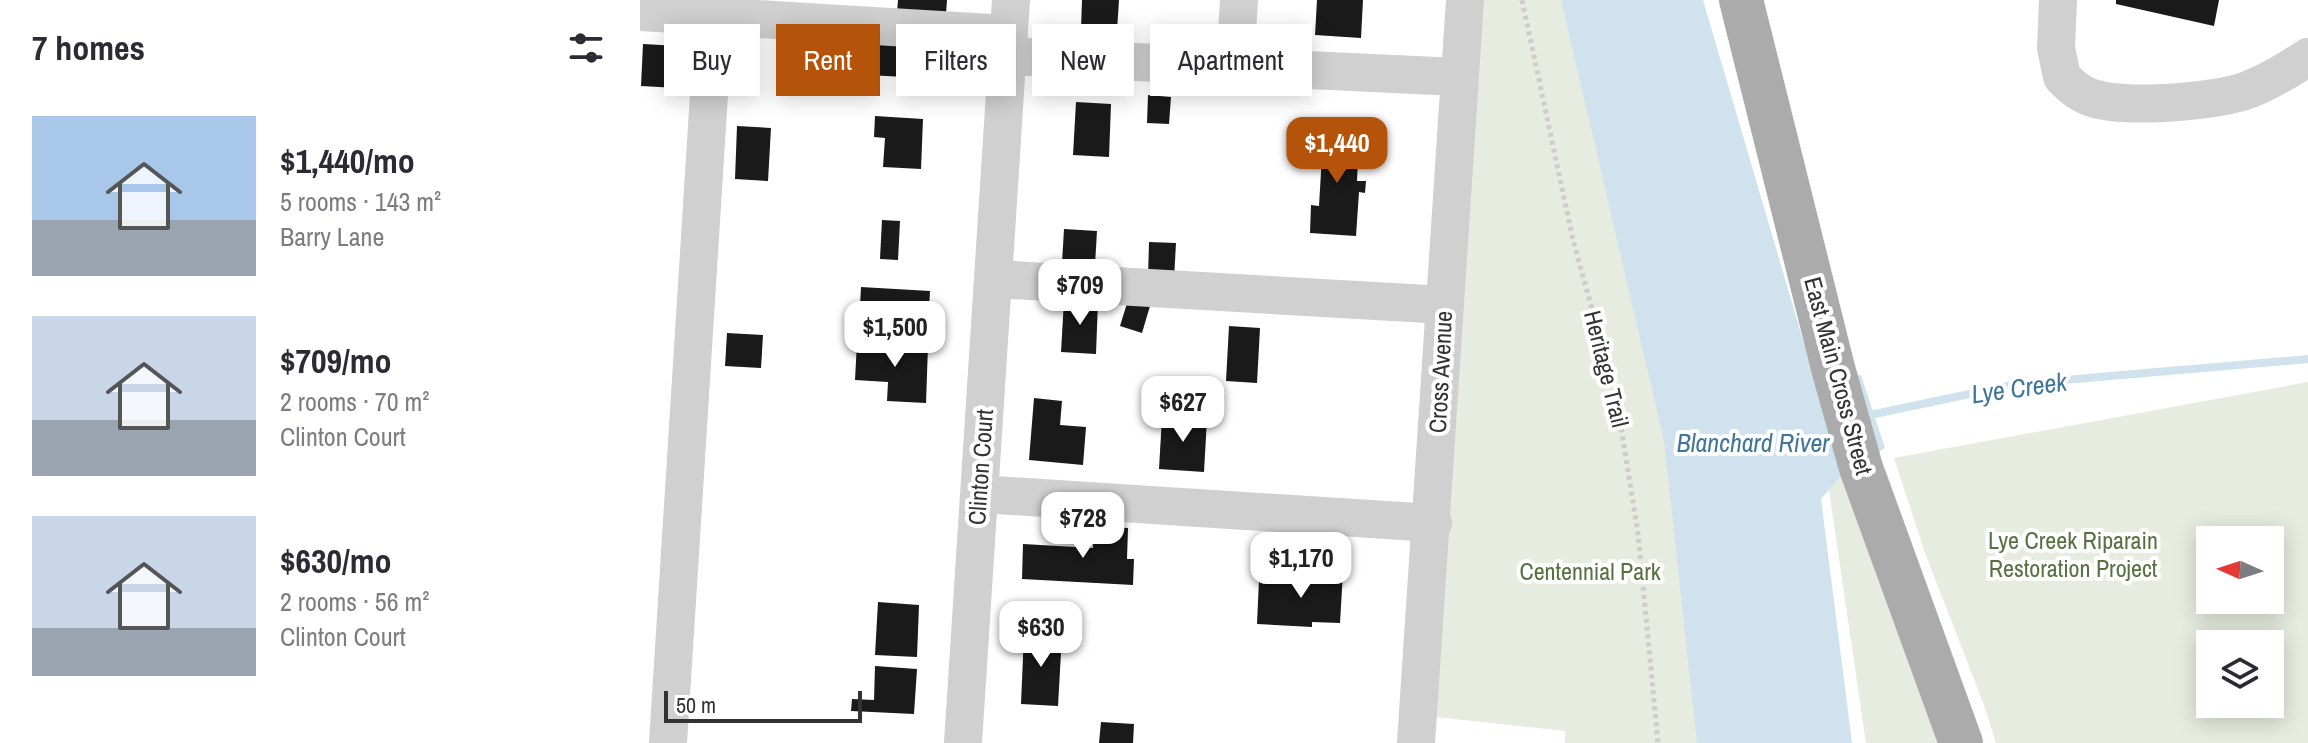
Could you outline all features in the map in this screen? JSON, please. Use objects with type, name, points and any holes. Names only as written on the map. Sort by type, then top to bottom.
[{"type":"main road","name":"East Main Cross Street","points":[[1741,0],[1861,468],[1961,743]]},
{"type":"street","points":[[1238,24],[1239,0]]},
{"type":"street","name":"Cross Avenue","points":[[1416,743],[1433,523],[1465,0]]},
{"type":"street","points":[[2058,0],[2056,48],[2062,77],[2088,97],[2105,101],[2144,103],[2203,99],[2241,92],[2275,79],[2308,57]]},
{"type":"street","points":[[668,743],[715,8]]},
{"type":"street","points":[[640,12],[715,8],[929,24]]},
{"type":"street","points":[[1016,31],[1150,52]]},
{"type":"street","points":[[1312,70],[1459,77]]},
{"type":"street","name":"Clinton Court","points":[[963,743],[1005,96]]},
{"type":"street","points":[[994,279],[1445,305]]},
{"type":"street","points":[[980,494],[1433,523]]},
{"type":"path","name":"Heritage Trail","points":[[1522,0],[1573,240],[1616,396],[1638,533],[1658,743]]},
{"type":"green space","name":"Centennial Park","points":[[1465,0],[1606,0],[1778,743],[1565,743],[1565,731],[1418,715]]},
{"type":"green space","name":"Lye Creek Riparain Restoration Project","points":[[2308,382],[2308,743],[1996,743],[1925,553],[1894,458]]},
{"type":"green space","points":[[1844,472],[1941,743],[1866,743],[1829,490]]},
{"type":"water","name":"Blanchard River","points":[[1561,0],[1703,0],[1815,381],[1861,375],[1885,448],[1845,472],[1821,499],[1852,743],[1697,743],[1664,441]]},
{"type":"building","points":[[898,0],[947,0],[946,14],[897,12]]},
{"type":"building","points":[[1082,0],[1119,0],[1117,24],[1081,24]]},
{"type":"building","points":[[1317,0],[1363,0],[1361,38],[1315,35]]},
{"type":"building","points":[[2116,0],[2219,0],[2214,26],[2116,4]]},
{"type":"building","points":[[880,38],[896,38],[896,77],[880,76]]},
{"type":"building","points":[[643,44],[664,45],[664,87],[641,86]]},
{"type":"building","points":[[1148,95],[1171,97],[1169,124],[1147,123]]},
{"type":"building","points":[[1076,102],[1111,104],[1109,157],[1073,155]]},
{"type":"building","points":[[875,116],[923,119],[921,169],[883,167],[885,138],[874,137]]},
{"type":"building","points":[[1324,121],[1350,122],[1348,159],[1358,159],[1357,181],[1366,181],[1365,193],[1359,192],[1356,236],[1310,233],[1311,205],[1319,206]]},
{"type":"building","points":[[737,126],[771,128],[768,181],[735,179]]},
{"type":"building","points":[[882,220],[900,221],[898,260],[880,259]]},
{"type":"building","points":[[1064,229],[1097,231],[1095,265],[1062,263]]},
{"type":"building","points":[[1149,242],[1176,243],[1174,279],[1148,277]]},
{"type":"building","points":[[861,287],[930,291],[928,329],[859,325]]},
{"type":"building","points":[[1064,300],[1098,301],[1096,354],[1061,352]]},
{"type":"building","points":[[1128,300],[1150,306],[1142,333],[1120,326]]},
{"type":"building","points":[[1229,326],[1260,328],[1257,383],[1226,381]]},
{"type":"building","points":[[727,333],[763,335],[761,368],[725,366]]},
{"type":"building","points":[[857,342],[928,346],[926,403],[887,401],[888,382],[855,380]]},
{"type":"building","points":[[1034,398],[1062,401],[1060,425],[1086,427],[1083,465],[1029,460]]},
{"type":"building","points":[[1162,417],[1207,419],[1204,472],[1159,469]]},
{"type":"building","points":[[1094,526],[1128,528],[1127,559],[1134,559],[1133,585],[1022,579],[1023,544],[1093,548]]},
{"type":"building","points":[[1306,570],[1343,572],[1340,623],[1312,622],[1312,627],[1257,624],[1259,580],[1306,582]]},
{"type":"building","points":[[878,602],[919,605],[917,657],[875,655]]},
{"type":"building","points":[[1024,633],[1062,635],[1058,706],[1021,704]]},
{"type":"building","points":[[875,666],[917,669],[914,714],[851,711],[852,699],[874,700]]},
{"type":"building","points":[[1101,722],[1134,724],[1133,743],[1099,743]]},
{"type":"waterway","name":"Lye Creek","points":[[1865,416],[2017,384],[2308,359]]}]
